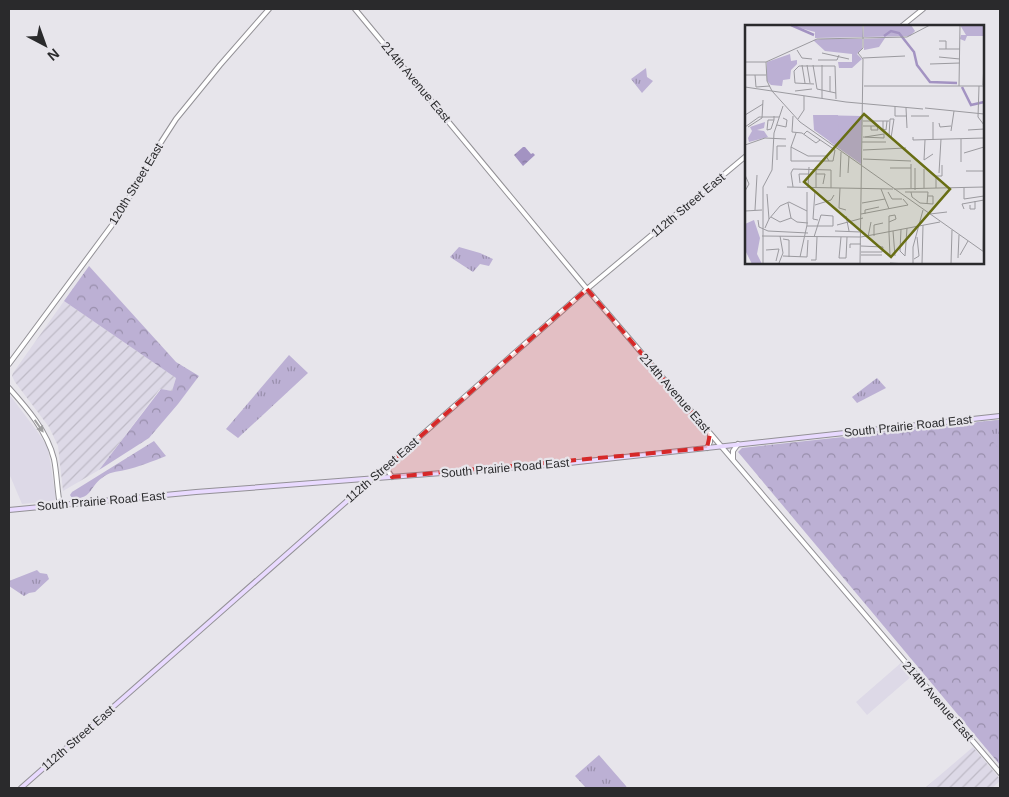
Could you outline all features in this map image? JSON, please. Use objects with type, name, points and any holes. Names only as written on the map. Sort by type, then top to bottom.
[{"type":"main road","name":"South Prairie Road East","points":[[9,510],[355,479],[560,464],[1000,416]]},
{"type":"main road","name":"112th Street East","points":[[21,788],[373,478]]},
{"type":"main road","points":[[355,479],[360,486],[360,490]]},
{"type":"street","name":"120th Street East","points":[[9,364],[118,216],[176,119],[270,9]]},
{"type":"street","name":"214th Avenue East","points":[[355,9],[587,289],[1000,773]]},
{"type":"street","points":[[903,25],[923,9]]},
{"type":"street","name":"112th Street East","points":[[373,478],[587,289],[745,157]]},
{"type":"street","points":[[9,388],[39,426],[48,443],[54,460],[60,505]]},
{"type":"street","points":[[707,448],[710,442],[710,434]]},
{"type":"street","points":[[733,460],[732,454],[738,444]]},
{"type":"street","points":[[388,464],[388,470],[392,477]]},
{"type":"highlighted area","points":[[587,289],[710,434],[707,448],[392,477],[388,465]]},
{"type":"shaded area","points":[[64,301],[176,378],[172,391],[160,389],[99,470],[63,491],[58,446],[49,427],[12,376]]},
{"type":"shaded area","points":[[9,394],[48,448],[56,499],[53,501],[22,504],[9,474]]},
{"type":"shaded area","points":[[902,662],[913,675],[867,715],[856,702]]},
{"type":"shaded area","points":[[973,747],[1000,779],[992,788],[925,788]]},
{"type":"green space","points":[[646,68],[647,77],[653,81],[642,93],[631,79]]},
{"type":"green space","points":[[459,247],[493,259],[489,266],[480,264],[473,272],[450,257]]},
{"type":"green space","points":[[89,266],[176,362],[199,376],[149,438],[99,470],[161,389],[172,391],[176,378],[64,301]]},
{"type":"green space","points":[[289,355],[308,373],[238,438],[226,429]]},
{"type":"green space","points":[[877,378],[886,388],[857,403],[852,397]]},
{"type":"green space","points":[[1000,420],[1000,765],[738,452],[742,448]]},
{"type":"green space","points":[[1000,420],[1000,450],[976,422]]},
{"type":"green space","points":[[154,441],[166,456],[107,474],[87,495],[72,498],[70,495],[72,492]]},
{"type":"green space","points":[[37,570],[40,573],[47,574],[49,579],[35,592],[24,596],[9,586],[9,581]]},
{"type":"green space","points":[[599,755],[627,788],[586,788],[575,776]]},
{"type":"water","points":[[523,147],[535,155],[523,166],[514,155]]}]
